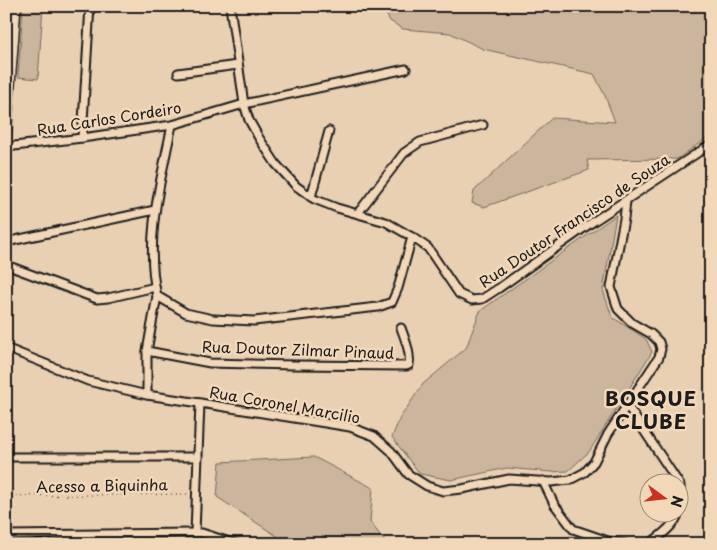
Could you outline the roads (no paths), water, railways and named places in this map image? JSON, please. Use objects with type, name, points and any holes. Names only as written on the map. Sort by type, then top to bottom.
[{"type":"main road","points":[[6,139],[16,6]]},
{"type":"street","points":[[82,138],[90,6]]},
{"type":"street","name":"Rua Doutor Francisco de Souza","points":[[230,6],[248,120],[276,164],[296,186],[314,200],[386,222],[428,248],[459,294],[472,300],[482,299],[591,223],[711,144]]},
{"type":"street","points":[[178,73],[238,65]]},
{"type":"street","name":"Rua Carlos Cordeiro","points":[[6,147],[172,125],[244,104],[406,69]]},
{"type":"street","points":[[147,395],[147,351],[157,296],[152,250],[155,210],[172,125]]},
{"type":"street","points":[[358,213],[404,153],[420,142],[483,125]]},
{"type":"street","points":[[311,197],[329,130]]},
{"type":"street","name":"Rua Coronel Marcilio","points":[[6,348],[88,381],[147,395],[350,427],[374,436],[391,451],[408,474],[427,486],[443,491],[509,479],[551,482],[570,480],[585,472],[594,462],[626,404],[659,357],[661,349],[659,342],[651,334],[632,322],[618,309],[611,287],[626,201]]},
{"type":"street","points":[[6,242],[155,210]]},
{"type":"street","points":[[157,296],[186,313],[213,318],[254,321],[378,307],[392,302],[398,288],[412,237]]},
{"type":"street","points":[[6,265],[97,299],[155,287]]},
{"type":"street","name":"Rua Doutor Zilmar Pinaud","points":[[147,351],[210,363],[295,366],[406,366],[410,363],[409,355],[401,328]]},
{"type":"street","points":[[195,532],[200,402]]},
{"type":"street","points":[[626,404],[670,472]]},
{"type":"street","points":[[6,457],[198,457]]},
{"type":"street","points":[[543,481],[554,504],[573,529],[608,541],[625,544]]},
{"type":"street","points":[[649,544],[662,535],[674,522]]},
{"type":"street","points":[[6,535],[195,532],[236,544]]},
{"type":"district","name":"BOSQUE CLUBE","points":[[651,410]]}]
